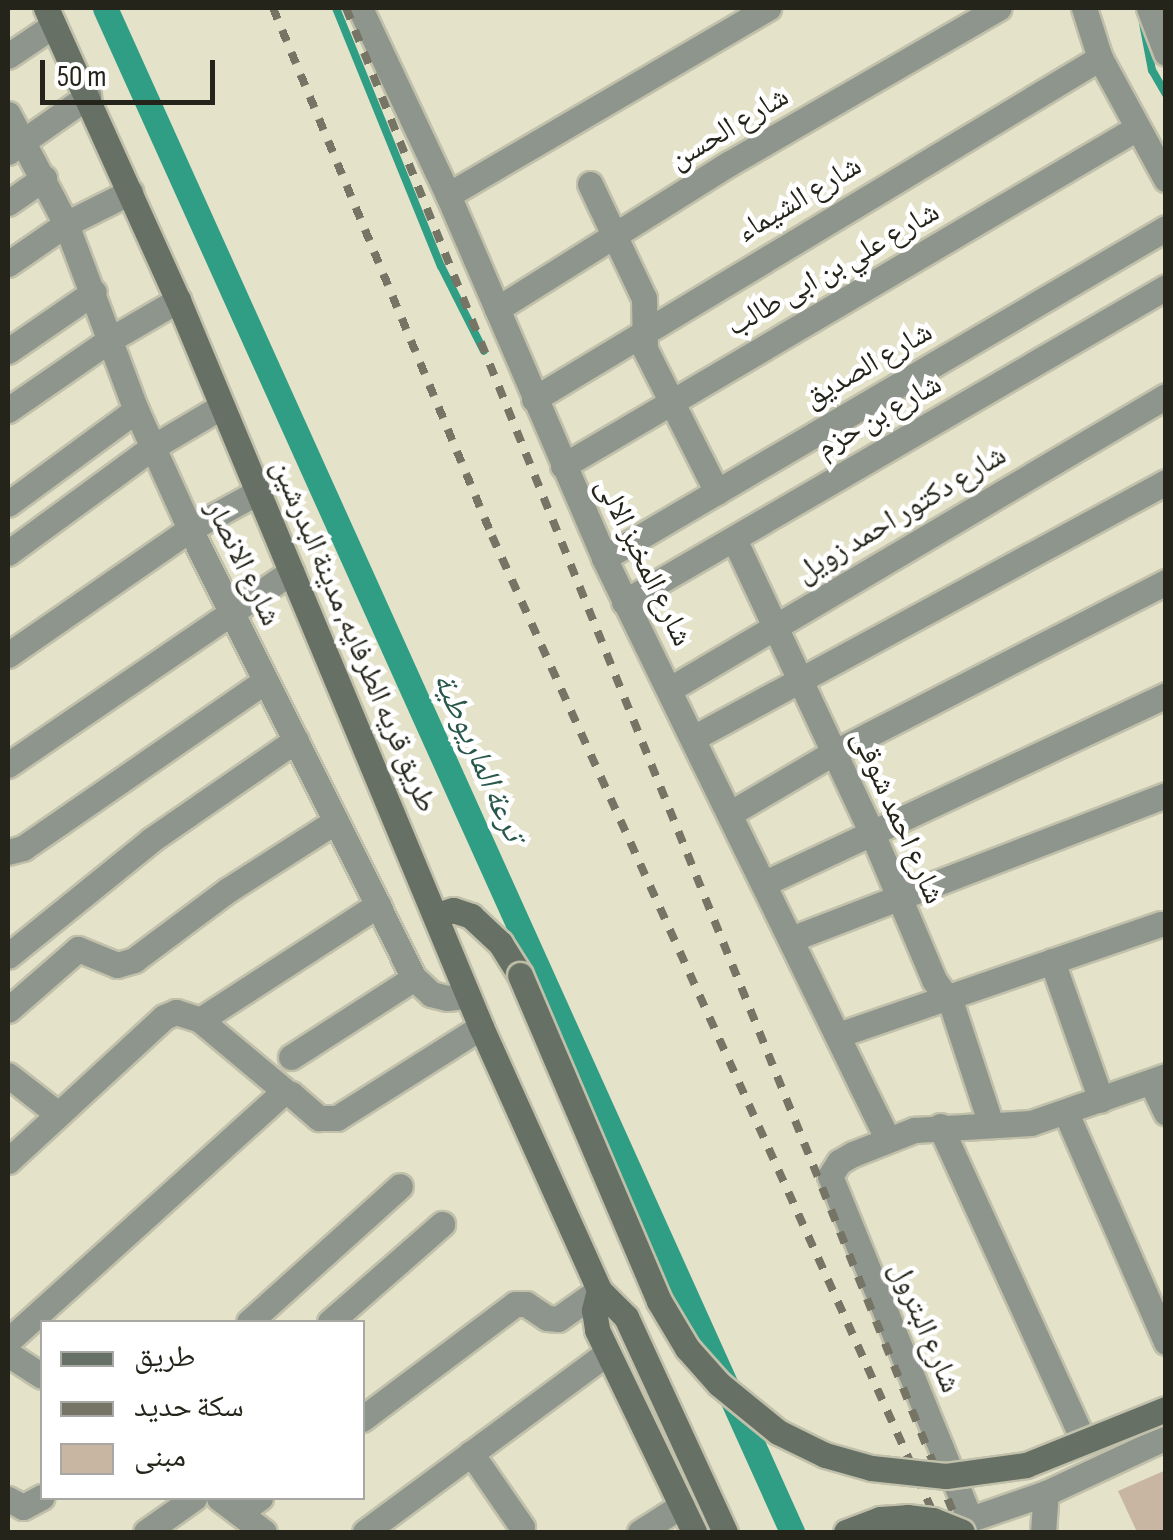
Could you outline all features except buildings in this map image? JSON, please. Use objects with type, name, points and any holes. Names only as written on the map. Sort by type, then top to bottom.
[{"type":"main road","name":"طريق قريه الطرفايه, مدينة البدرشين","points":[[50,16],[178,300],[467,996],[599,1290],[626,1318],[724,1532]]},
{"type":"main road","points":[[436,915],[453,910],[471,916],[500,943],[520,975],[659,1301],[687,1348],[719,1384],[778,1432],[870,1468],[946,1476],[1026,1465],[1166,1410]]},
{"type":"main road","name":"طريق قريه الطرفايه, مدينة البدرشين","points":[[599,1290],[594,1320],[694,1532]]},
{"type":"main road","points":[[846,1532],[880,1519],[906,1517],[966,1526]]},
{"type":"street","name":"شارع المخبز الالى","points":[[360,8],[448,194],[562,466],[624,602],[695,737],[887,1138]]},
{"type":"street","points":[[448,194],[768,8]]},
{"type":"street","name":"شارع الحسن","points":[[497,310],[730,163],[999,8]]},
{"type":"street","points":[[1084,8],[1100,58],[1166,179]]},
{"type":"street","points":[[1152,9],[1166,53]]},
{"type":"street","points":[[8,56],[50,16]]},
{"type":"street","name":"شارع الشيماء","points":[[534,399],[1100,58]]},
{"type":"street","points":[[15,146],[88,96]]},
{"type":"street","name":"شارع الانصار","points":[[8,114],[15,146],[44,178],[66,224],[136,410],[190,528],[414,978]]},
{"type":"street","name":"شارع علي بن ابى طالب","points":[[562,466],[1137,128]]},
{"type":"street","points":[[8,203],[44,178]]},
{"type":"street","points":[[590,184],[644,298],[645,349],[717,492]]},
{"type":"street","points":[[8,264],[66,224],[130,192]]},
{"type":"street","name":"شارع الصديق","points":[[604,558],[1166,228]]},
{"type":"street","name":"شارع بن حزم","points":[[624,602],[1166,287]]},
{"type":"street","points":[[8,351],[94,292]]},
{"type":"street","points":[[8,410],[111,338],[178,300]]},
{"type":"street","name":"شارع دكتور احمد زويل","points":[[670,689],[1166,396]]},
{"type":"street","points":[[8,552],[153,447],[222,406]]},
{"type":"street","points":[[8,504],[136,410]]},
{"type":"street","points":[[695,737],[1166,482]]},
{"type":"street","points":[[8,655],[190,528],[258,492]]},
{"type":"street","name":"شارع احمد شوقى","points":[[734,538],[872,833],[934,980],[946,994],[991,1125]]},
{"type":"street","points":[[8,765],[291,572]]},
{"type":"street","points":[[732,813],[834,753],[1166,582]]},
{"type":"street","points":[[8,852],[23,848],[264,681]]},
{"type":"street","points":[[765,884],[1166,695]]},
{"type":"street","points":[[8,956],[150,840],[296,740]]},
{"type":"street","points":[[792,939],[1166,794]]},
{"type":"street","points":[[8,1010],[78,949],[118,965],[134,960],[228,890],[336,821]]},
{"type":"street","points":[[200,1020],[378,906]]},
{"type":"street","points":[[838,1035],[946,994],[1160,924]]},
{"type":"street","points":[[1052,962],[1102,1100]]},
{"type":"street","points":[[291,1057],[414,978],[430,994],[446,998],[467,996]]},
{"type":"street","points":[[8,1162],[164,1017],[188,1013],[200,1020],[319,1118],[336,1118],[481,1027]]},
{"type":"street","points":[[8,1077],[58,1114]]},
{"type":"street","points":[[887,1138],[940,1126],[1031,1123],[1158,1079],[1166,1113]]},
{"type":"street","points":[[8,1341],[286,1092]]},
{"type":"street","points":[[1066,1113],[1166,1342]]},
{"type":"street","points":[[940,1126],[1080,1434]]},
{"type":"street","name":"شارع البترول","points":[[887,1138],[839,1162],[830,1184],[958,1488],[966,1526]]},
{"type":"street","points":[[251,1320],[400,1186]]},
{"type":"street","points":[[332,1320],[442,1224]]},
{"type":"street","points":[[365,1417],[514,1304],[526,1304],[546,1318],[558,1319],[599,1290]]},
{"type":"street","points":[[365,1532],[396,1524],[471,1453],[607,1352]]},
{"type":"street","points":[[8,1354],[40,1375]]},
{"type":"street","points":[[958,1488],[1166,1396]]},
{"type":"street","points":[[932,1532],[966,1526],[1166,1437]]},
{"type":"street","points":[[471,1453],[522,1526]]},
{"type":"street","points":[[1043,1532],[1046,1492]]},
{"type":"street","points":[[8,1499],[24,1507],[40,1498]]},
{"type":"street","points":[[146,1532],[191,1500]]},
{"type":"street","points":[[239,1503],[264,1532]]},
{"type":"street","points":[[640,1532],[681,1506]]},
{"type":"waterway","name":"ترعة الماريوطية","points":[[105,8],[792,1532]]},
{"type":"waterway","points":[[336,8],[441,266],[484,351]]},
{"type":"waterway","points":[[1143,23],[1152,70],[1166,94]]},
{"type":"railway","points":[[273,8],[492,536],[942,1532]]},
{"type":"railway","points":[[346,8],[961,1532]]}]
